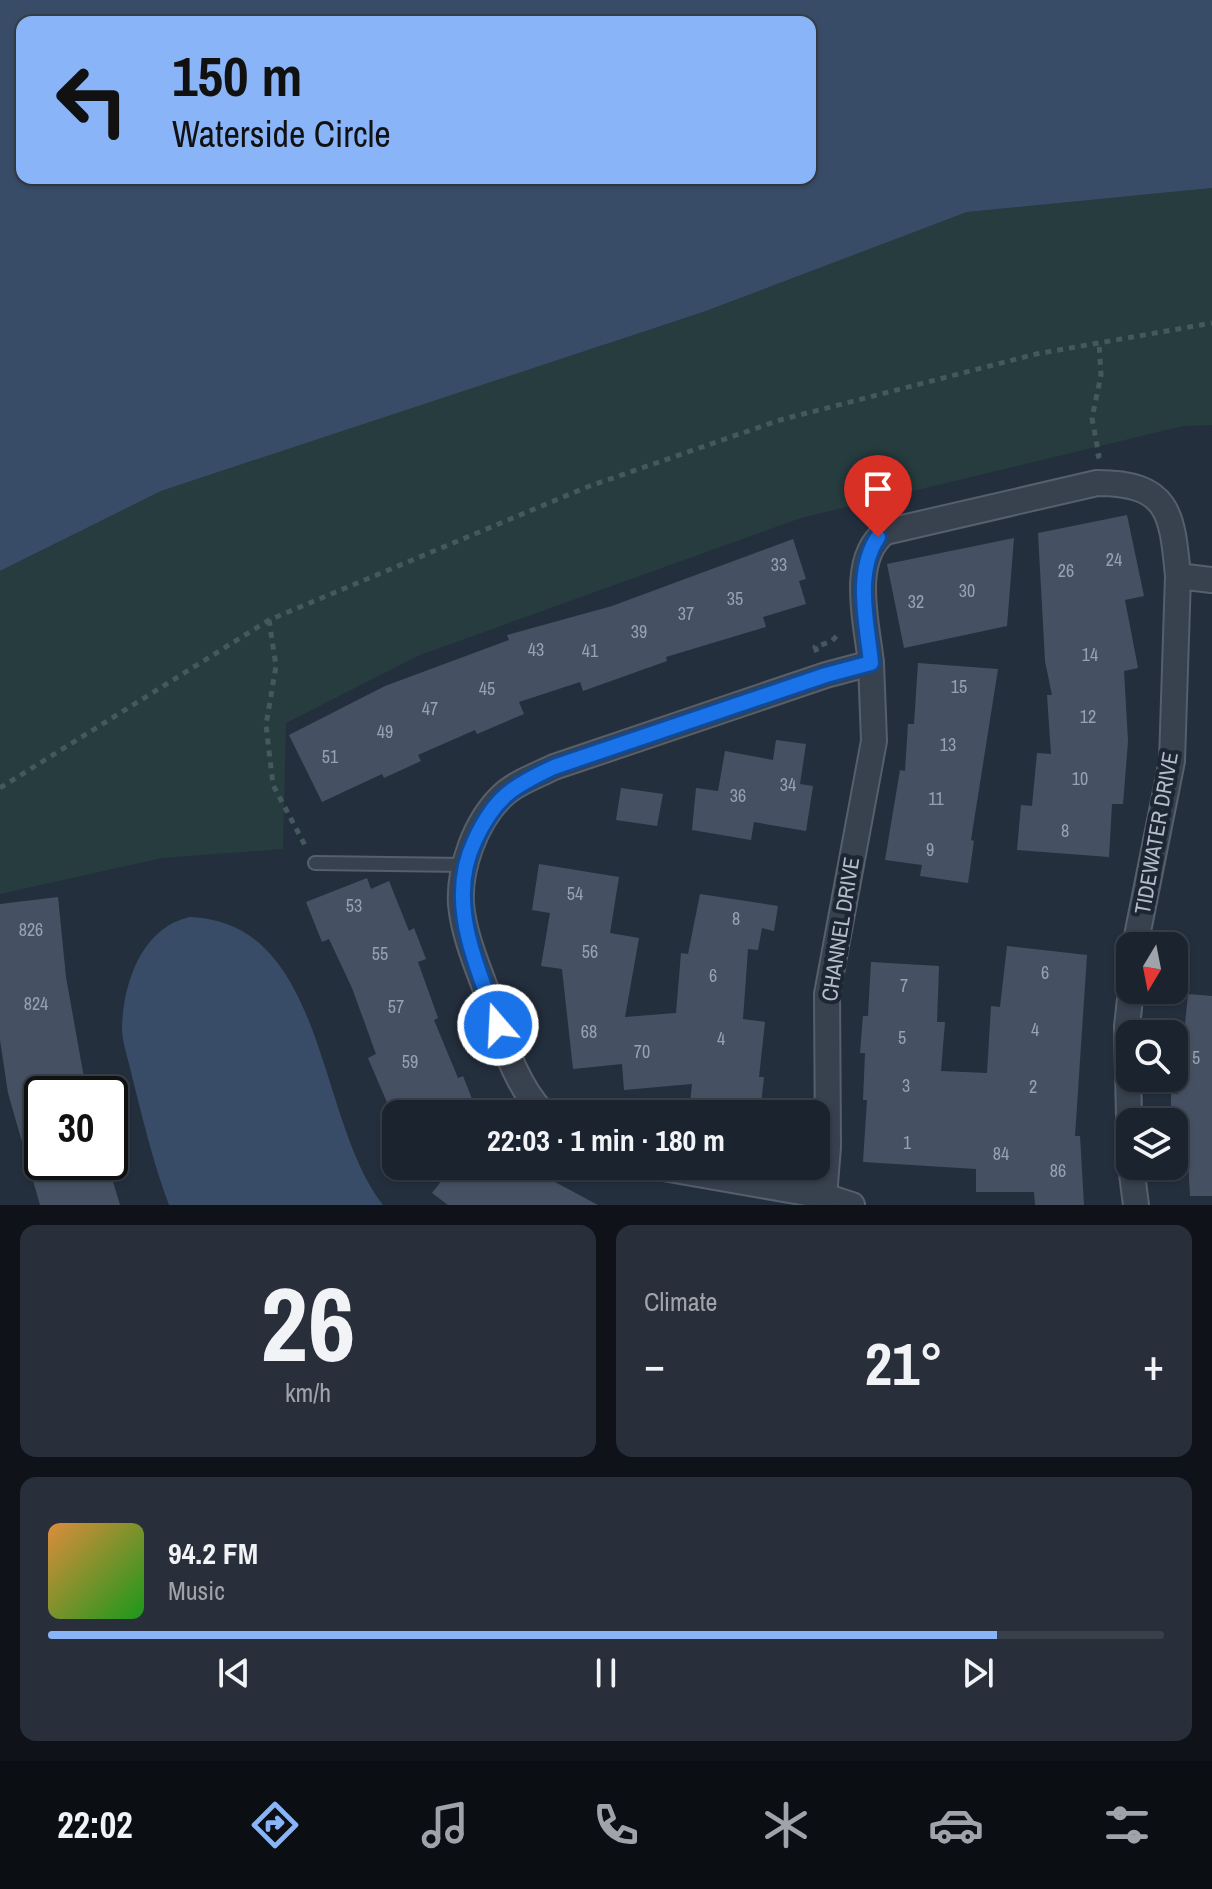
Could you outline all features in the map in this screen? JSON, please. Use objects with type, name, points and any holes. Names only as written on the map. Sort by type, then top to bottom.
[{"type":"street","name":"TIDEWATER DRIVE","points":[[871,663],[865,568],[878,537],[893,530],[1097,483],[1119,483],[1150,495],[1169,513],[1178,576],[1172,761],[1138,932]]},
{"type":"street","points":[[1178,576],[1212,580]]},
{"type":"street","points":[[533,1100],[523,1087],[508,1054],[468,936],[461,903],[464,865],[487,815],[501,797],[518,783],[599,752],[826,675],[871,663]]},
{"type":"street","name":"CHANNEL DRIVE","points":[[824,1196],[828,1147],[827,994],[874,741],[871,663]]},
{"type":"street","points":[[1129,1004],[1129,1108]]},
{"type":"street","points":[[732,1180],[824,1196],[852,1205]]},
{"type":"street","points":[[1132,1180],[1136,1205]]},
{"type":"lane","points":[[315,863],[464,865]]},
{"type":"path","points":[[0,788],[269,620],[587,487],[780,420],[1036,354],[1212,323]]},
{"type":"path","points":[[269,620],[276,666],[266,725],[273,785],[315,863]]},
{"type":"green space","points":[[1212,188],[1212,425],[1183,426],[801,518],[420,655],[286,723],[283,849],[162,858],[0,894],[0,571],[161,491],[706,311],[967,212]]},
{"type":"water","points":[[0,0],[1212,0],[1212,188],[967,212],[706,311],[161,491],[0,571]]},
{"type":"water","points":[[190,917],[235,927],[269,952],[294,988],[313,1031],[361,1168],[383,1205],[169,1205],[124,1046],[123,1011],[138,959],[159,932]]},
{"type":"building","points":[[1127,515],[1144,596],[1125,600],[1138,668],[1124,671],[1128,741],[1123,804],[1112,804],[1109,857],[1017,850],[1021,805],[1032,806],[1037,753],[1051,754],[1047,695],[1052,695],[1045,661],[1038,533]]},
{"type":"building","points":[[1014,538],[1007,626],[904,648],[887,564]]},
{"type":"building","points":[[793,539],[806,579],[799,581],[806,604],[763,617],[766,627],[666,657],[667,661],[583,691],[580,682],[519,702],[524,714],[477,734],[475,730],[418,755],[421,761],[384,778],[382,774],[322,802],[289,735],[385,686],[509,640],[507,635],[612,606]]},
{"type":"building","points":[[918,663],[998,669],[971,840],[974,841],[968,883],[920,876],[922,865],[885,860],[900,770],[905,771],[908,724],[914,724]]},
{"type":"building","points":[[776,740],[806,744],[800,784],[813,786],[806,831],[754,822],[751,840],[692,830],[696,788],[718,791],[725,751],[773,760]]},
{"type":"building","points":[[621,788],[663,794],[657,826],[616,820]]},
{"type":"building","points":[[539,864],[619,877],[610,933],[639,938],[625,1017],[676,1013],[681,953],[688,954],[700,894],[778,906],[774,931],[762,928],[758,950],[748,949],[743,1019],[765,1022],[759,1077],[764,1077],[762,1100],[690,1100],[692,1084],[624,1090],[622,1064],[573,1069],[562,969],[541,966],[550,913],[532,910]]},
{"type":"building","points":[[367,878],[371,889],[389,881],[409,931],[414,928],[426,959],[418,962],[438,1018],[434,1020],[458,1078],[463,1076],[472,1100],[386,1100],[368,1058],[376,1054],[352,988],[329,939],[322,942],[306,902]]},
{"type":"building","points":[[58,897],[66,977],[84,1076],[24,1076],[24,1149],[8,1093],[0,1040],[0,904]]},
{"type":"building","points":[[1007,946],[1087,955],[1075,1136],[1080,1136],[1084,1205],[1035,1205],[1034,1192],[976,1192],[976,1169],[863,1162],[867,1100],[863,1100],[865,1053],[860,1053],[863,1016],[868,1016],[871,962],[939,966],[937,1022],[945,1022],[941,1071],[987,1073],[991,1006],[1000,1007]]},
{"type":"building","points":[[1188,994],[1212,996],[1212,1196],[1190,1196],[1188,1108],[1171,1108],[1171,1094],[1188,1092],[1188,1020],[1185,1020]]},
{"type":"building","points":[[33,1180],[112,1180],[120,1205],[40,1205]]},
{"type":"building","points":[[442,1180],[551,1180],[598,1205],[448,1205],[432,1193]]},
{"type":"route","points":[[498,1025],[468,936],[461,903],[464,865],[487,815],[501,797],[518,783],[554,767],[826,675],[871,663],[864,582],[867,556],[878,537]]}]
